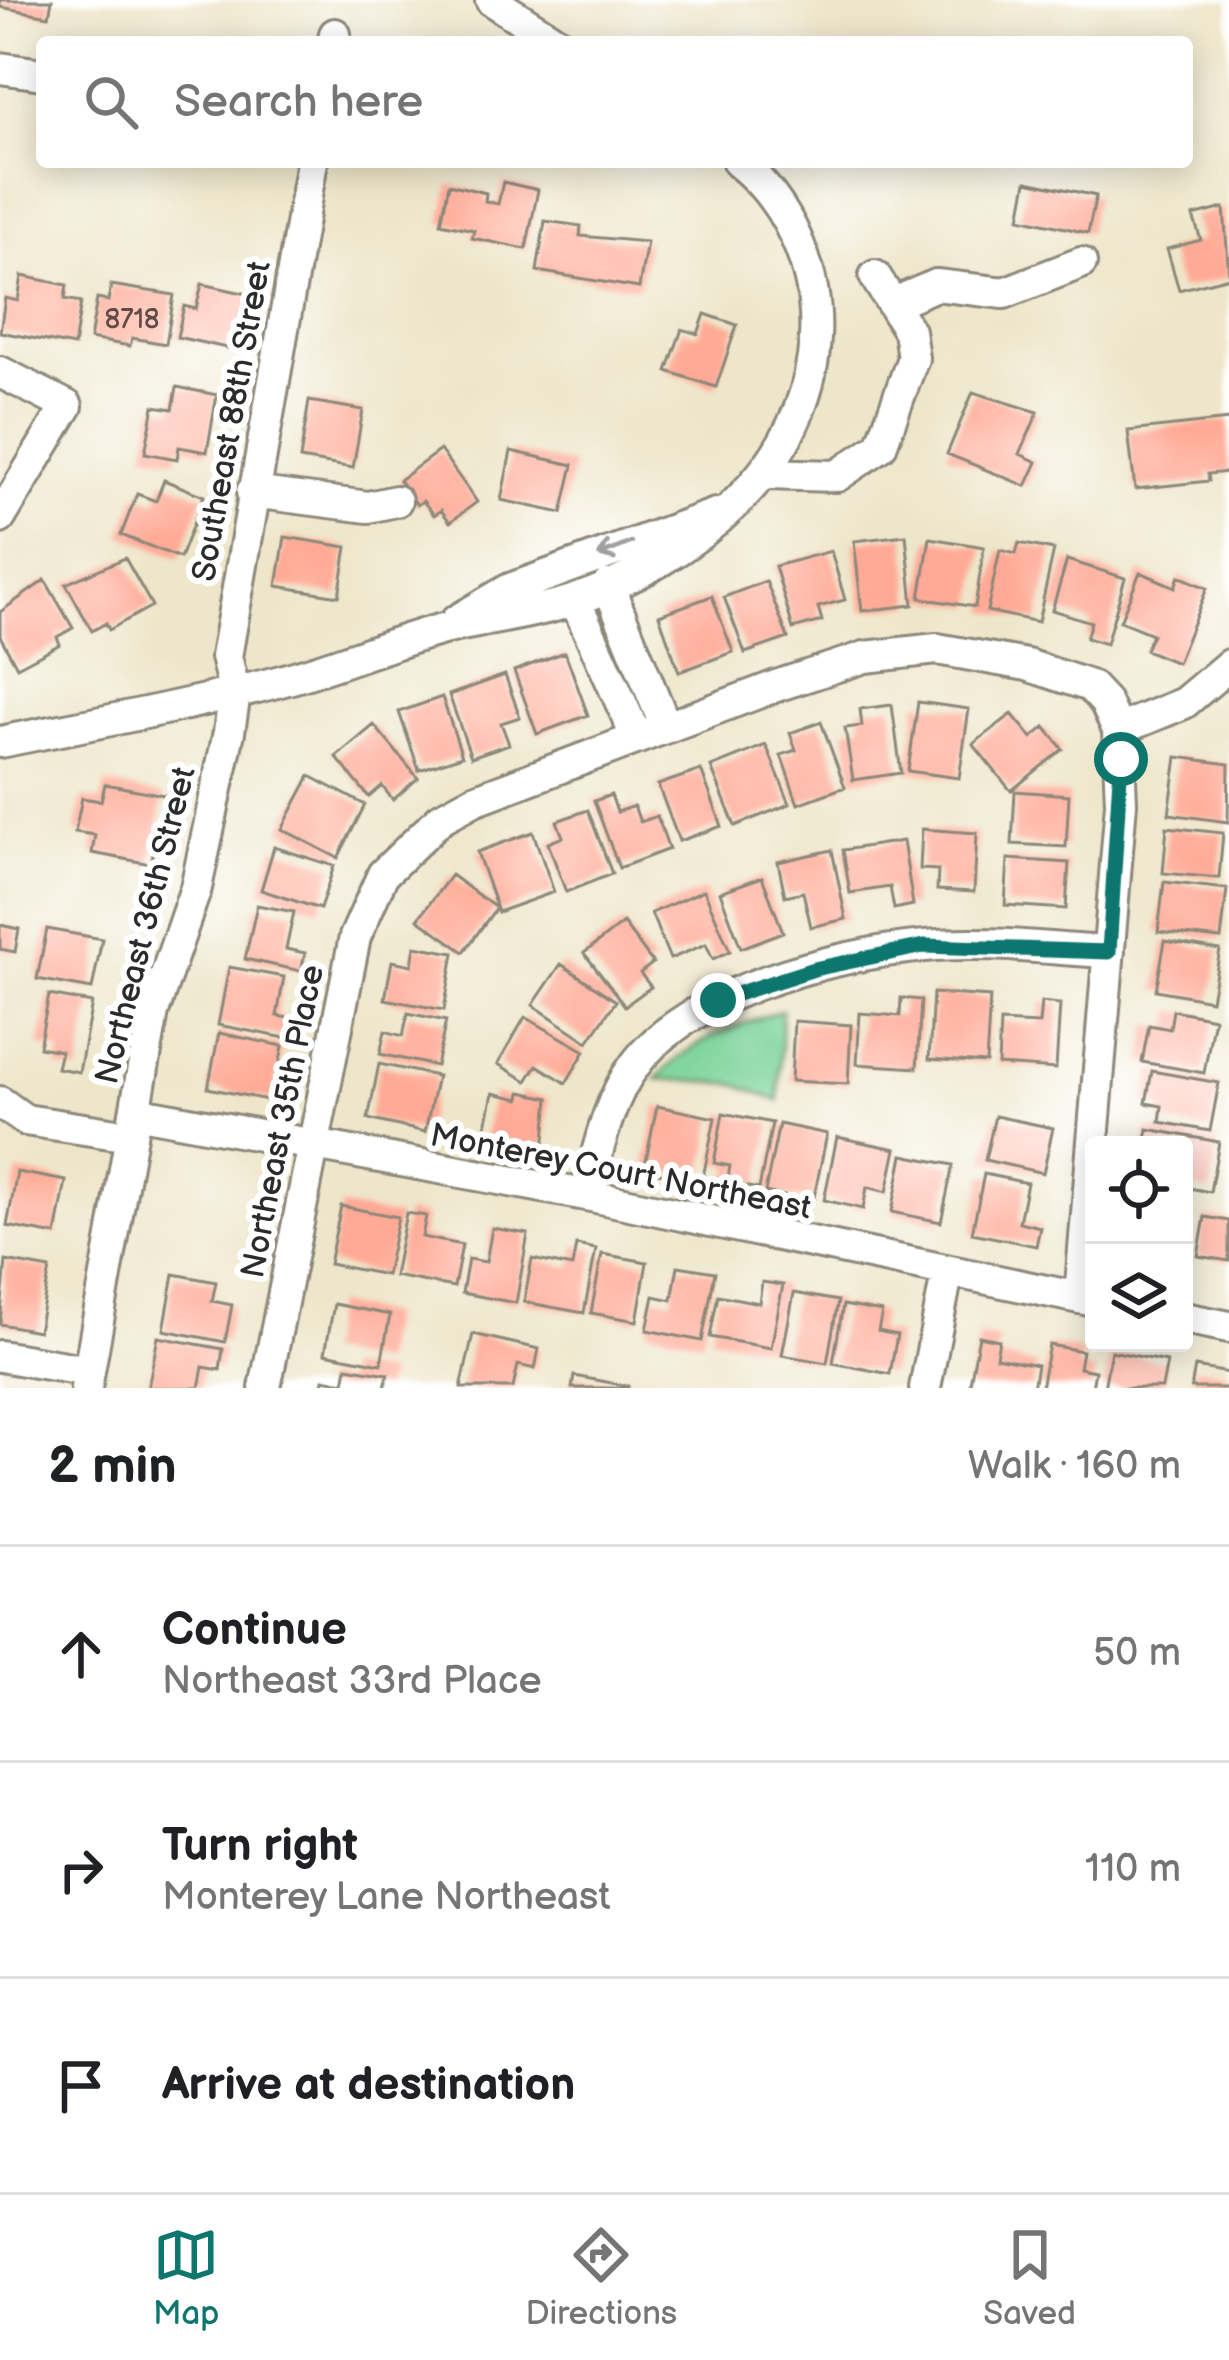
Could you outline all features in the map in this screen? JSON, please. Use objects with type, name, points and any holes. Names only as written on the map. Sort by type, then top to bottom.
[{"type":"street","points":[[491,0],[548,36]]},
{"type":"street","points":[[0,68],[36,73]]},
{"type":"street","name":"Southeast 88th Street","points":[[235,693],[226,657],[311,168]]},
{"type":"street","points":[[0,742],[235,693],[441,630],[575,599],[676,553],[765,473],[783,448],[807,388],[816,333],[814,298],[790,224],[742,168]]},
{"type":"street","points":[[894,303],[936,285],[1004,293],[1082,262]]},
{"type":"street","points":[[765,473],[837,476],[881,446],[914,358],[909,332],[875,276]]},
{"type":"street","points":[[0,372],[67,406],[0,518]]},
{"type":"street","points":[[252,492],[368,507],[397,501]]},
{"type":"street","points":[[441,630],[511,589],[726,511]]},
{"type":"street","points":[[608,585],[651,731]]},
{"type":"street","points":[[575,599],[651,731]]},
{"type":"street","points":[[651,731],[865,657],[937,650],[1066,675],[1090,686],[1105,702],[1118,730],[1121,803],[1090,1244]]},
{"type":"street","points":[[1118,730],[1184,704],[1229,665]]},
{"type":"street","name":"Northeast 36th Street","points":[[87,1379],[157,995],[196,888],[235,693]]},
{"type":"street","name":"Northeast 35th Place","points":[[266,1388],[309,1148],[355,937],[383,874],[413,841],[474,800],[651,731]]},
{"type":"street","points":[[586,1195],[610,1112],[633,1066],[664,1034],[718,1000],[814,969],[924,946],[1109,952]]},
{"type":"street","name":"Monterey Court Northeast","points":[[0,1102],[25,1120],[132,1124],[309,1148],[586,1195],[946,1274],[1085,1299]]},
{"type":"street","points":[[925,1388],[946,1274]]},
{"type":"street","points":[[1193,1320],[1229,1327]]},
{"type":"street","points":[[0,1356],[87,1379]]},
{"type":"green space","points":[[782,1010],[779,1101],[736,1084],[657,1079],[699,1044]]},
{"type":"building","points":[[0,0],[52,0],[49,16],[0,7]]},
{"type":"building","points":[[1027,181],[1096,196],[1088,233],[1020,218]]},
{"type":"building","points":[[503,182],[538,190],[526,249],[472,238],[474,230],[441,223],[449,184],[486,193],[485,201],[498,204]]},
{"type":"building","points":[[1224,208],[1229,277],[1179,290],[1167,249],[1201,240],[1193,216]]},
{"type":"building","points":[[545,221],[581,226],[580,236],[647,242],[639,288],[537,271]]},
{"type":"building","points":[[22,276],[67,285],[65,299],[81,302],[74,346],[0,332],[5,298],[18,301]]},
{"type":"building","points":[[202,284],[252,295],[240,351],[177,337],[184,306],[196,309]]},
{"type":"building","points":[[111,285],[174,295],[166,344],[132,338],[130,346],[90,339],[97,299],[108,301]]},
{"type":"building","points":[[705,314],[737,325],[716,387],[667,371],[682,329],[698,334]]},
{"type":"building","points":[[177,387],[217,395],[207,452],[179,447],[177,459],[145,453],[154,406],[173,409]]},
{"type":"building","points":[[973,392],[1038,412],[1020,454],[1037,462],[1026,486],[947,454]]},
{"type":"building","points":[[309,401],[363,410],[353,468],[300,459]]},
{"type":"building","points":[[1229,420],[1229,472],[1208,474],[1209,481],[1135,489],[1128,431]]},
{"type":"building","points":[[440,450],[477,502],[450,522],[441,510],[434,515],[423,501],[417,505],[399,480]]},
{"type":"building","points":[[511,451],[573,465],[562,513],[501,500]]},
{"type":"building","points":[[164,480],[204,496],[180,558],[121,535],[137,494],[156,501]]},
{"type":"building","points":[[906,535],[913,605],[862,611],[854,541]]},
{"type":"building","points":[[285,537],[347,547],[339,596],[277,586]]},
{"type":"building","points":[[930,538],[984,547],[975,607],[920,598]]},
{"type":"building","points":[[1019,543],[1054,550],[1038,622],[987,611],[1000,550],[1016,554]]},
{"type":"building","points":[[831,551],[845,600],[818,607],[822,621],[793,629],[775,566]]},
{"type":"building","points":[[125,558],[152,606],[109,630],[106,623],[92,631],[66,584]]},
{"type":"building","points":[[1067,560],[1125,578],[1106,644],[1086,638],[1091,622],[1052,610]]},
{"type":"building","points":[[1140,572],[1175,587],[1179,576],[1207,588],[1177,663],[1145,650],[1152,634],[1120,621]]},
{"type":"building","points":[[45,580],[73,628],[57,637],[60,644],[17,667],[0,636],[0,612]]},
{"type":"building","points":[[766,581],[788,638],[745,653],[724,597]]},
{"type":"building","points":[[712,596],[733,652],[679,672],[659,615]]},
{"type":"building","points":[[565,652],[588,715],[537,734],[514,671]]},
{"type":"building","points":[[505,675],[520,717],[501,723],[509,744],[471,757],[449,695]]},
{"type":"building","points":[[442,697],[462,756],[419,770],[399,712]]},
{"type":"building","points":[[918,702],[969,709],[959,778],[908,771]]},
{"type":"building","points":[[892,705],[901,773],[853,780],[845,728],[862,726],[860,709]]},
{"type":"building","points":[[1012,714],[1032,738],[1045,727],[1063,749],[1011,791],[973,744]]},
{"type":"building","points":[[821,722],[845,787],[798,804],[781,755],[796,750],[790,733]]},
{"type":"building","points":[[374,725],[418,778],[393,800],[382,786],[369,797],[336,757]]},
{"type":"building","points":[[766,745],[790,804],[735,826],[711,767]]},
{"type":"building","points":[[1177,757],[1229,764],[1228,822],[1169,814]]},
{"type":"building","points":[[701,770],[722,826],[679,841],[658,785]]},
{"type":"building","points":[[310,776],[365,805],[338,858],[282,829]]},
{"type":"building","points":[[105,784],[164,795],[151,864],[92,853],[95,835],[75,832],[82,798],[101,801]]},
{"type":"building","points":[[1015,791],[1069,795],[1066,847],[1012,844]]},
{"type":"building","points":[[611,795],[617,812],[634,806],[640,822],[657,816],[669,849],[619,868],[594,801]]},
{"type":"building","points":[[588,810],[612,874],[566,892],[548,843],[563,837],[557,821]]},
{"type":"building","points":[[1167,827],[1223,833],[1219,878],[1163,873]]},
{"type":"building","points":[[922,829],[977,833],[974,892],[937,890],[938,870],[920,869]]},
{"type":"building","points":[[533,832],[554,892],[498,912],[477,852]]},
{"type":"building","points":[[903,841],[913,905],[894,909],[890,887],[850,893],[843,850]]},
{"type":"building","points":[[274,847],[334,866],[320,909],[261,890]]},
{"type":"building","points":[[832,850],[846,919],[811,927],[803,892],[785,896],[778,862]]},
{"type":"building","points":[[1008,859],[1069,863],[1066,909],[1005,905]]},
{"type":"building","points":[[451,875],[496,908],[464,952],[418,919]]},
{"type":"building","points":[[762,877],[783,932],[741,948],[720,892]]},
{"type":"building","points":[[1164,882],[1227,889],[1221,939],[1158,932]]},
{"type":"building","points":[[704,890],[730,951],[713,959],[706,944],[670,959],[651,913]]},
{"type":"building","points":[[257,905],[294,912],[286,949],[305,953],[301,971],[245,959]]},
{"type":"building","points":[[623,923],[653,963],[640,973],[651,987],[625,1006],[584,953]]},
{"type":"building","points":[[0,925],[19,929],[15,952],[0,949]]},
{"type":"building","points":[[47,929],[102,939],[92,989],[37,979]]},
{"type":"building","points":[[1165,941],[1220,950],[1211,1000],[1156,990]]},
{"type":"building","points":[[415,946],[454,953],[444,1010],[385,999],[392,961],[412,965]]},
{"type":"building","points":[[561,964],[616,1001],[588,1042],[533,1005]]},
{"type":"building","points":[[229,967],[284,977],[277,1016],[295,1019],[291,1039],[218,1025]]},
{"type":"building","points":[[933,993],[990,997],[986,1063],[929,1059]]},
{"type":"building","points":[[49,995],[92,1003],[79,1072],[57,1068],[61,1051],[39,1047]]},
{"type":"building","points":[[901,998],[921,1000],[917,1068],[857,1064],[860,1013],[900,1016]]},
{"type":"building","points":[[1041,1002],[1060,1004],[1056,1069],[998,1065],[1000,1022],[1039,1024]]},
{"type":"building","points":[[1173,1010],[1214,1018],[1204,1073],[1142,1062],[1149,1025],[1170,1029]]},
{"type":"building","points":[[408,1013],[446,1021],[436,1066],[380,1054],[385,1031],[403,1036]]},
{"type":"building","points":[[525,1017],[585,1051],[566,1083],[537,1065],[527,1081],[498,1064]]},
{"type":"building","points":[[794,1021],[851,1025],[848,1084],[791,1081]]},
{"type":"building","points":[[219,1033],[283,1046],[272,1101],[208,1088]]},
{"type":"building","points":[[379,1064],[437,1076],[425,1132],[368,1119]]},
{"type":"building","points":[[1152,1071],[1219,1083],[1210,1131],[1160,1122],[1162,1106],[1146,1103]]},
{"type":"building","points":[[521,1092],[549,1098],[544,1149],[484,1135],[493,1093],[520,1099]]},
{"type":"building","points":[[657,1106],[715,1118],[702,1182],[644,1170]]},
{"type":"building","points":[[723,1113],[772,1123],[759,1189],[727,1183],[730,1166],[714,1163]]},
{"type":"building","points":[[995,1116],[1053,1128],[1043,1173],[985,1160]]},
{"type":"building","points":[[779,1124],[827,1134],[813,1202],[765,1192]]},
{"type":"building","points":[[1148,1129],[1186,1136],[1147,1136]]},
{"type":"building","points":[[837,1137],[896,1149],[887,1192],[867,1187],[863,1209],[824,1200]]},
{"type":"building","points":[[1193,1137],[1219,1142],[1210,1192],[1193,1189]]},
{"type":"building","points":[[903,1155],[953,1165],[941,1222],[892,1212]]},
{"type":"building","points":[[17,1172],[66,1181],[56,1235],[7,1226]]},
{"type":"building","points":[[984,1174],[1027,1183],[1019,1222],[1040,1227],[1036,1246],[972,1233]]},
{"type":"building","points":[[341,1206],[398,1217],[386,1275],[329,1264]]},
{"type":"building","points":[[406,1213],[426,1216],[422,1237],[462,1245],[454,1287],[394,1276]]},
{"type":"building","points":[[1205,1217],[1229,1221],[1229,1261],[1198,1256]]},
{"type":"building","points":[[492,1228],[528,1234],[516,1303],[462,1293],[468,1259],[486,1262]]},
{"type":"building","points":[[576,1245],[596,1249],[584,1313],[524,1302],[532,1259],[572,1267]]},
{"type":"building","points":[[602,1254],[647,1262],[637,1321],[591,1313]]},
{"type":"building","points":[[6,1261],[50,1269],[38,1331],[0,1324]]},
{"type":"building","points":[[678,1266],[715,1272],[702,1341],[647,1330],[654,1296],[672,1300]]},
{"type":"building","points":[[174,1274],[216,1282],[212,1301],[232,1305],[225,1342],[164,1330]]},
{"type":"building","points":[[762,1282],[783,1285],[771,1348],[710,1337],[718,1295],[759,1303]]},
{"type":"building","points":[[794,1293],[838,1301],[827,1363],[782,1355]]},
{"type":"building","points":[[334,1304],[390,1315],[381,1364],[325,1353]]},
{"type":"building","points":[[843,1305],[882,1312],[878,1331],[897,1335],[890,1374],[833,1363]]},
{"type":"building","points":[[473,1334],[539,1349],[535,1369],[518,1365],[513,1388],[461,1388]]},
{"type":"building","points":[[979,1336],[999,1340],[996,1357],[1037,1365],[1033,1388],[969,1388]]},
{"type":"building","points":[[158,1337],[223,1349],[220,1370],[203,1367],[199,1388],[148,1388]]},
{"type":"building","points":[[1049,1345],[1082,1351],[1079,1368],[1095,1371],[1092,1388],[1041,1388]]},
{"type":"building","points":[[1111,1352],[1167,1362],[1162,1388],[1104,1388]]},
{"type":"building","points":[[347,1367],[388,1374],[385,1388],[322,1388],[324,1379],[344,1383]]},
{"type":"building","points":[[1195,1367],[1229,1373],[1229,1388],[1191,1388]]},
{"type":"building","points":[[574,1376],[628,1386],[628,1388],[572,1388]]},
{"type":"route","points":[[718,1000],[814,969],[924,946],[976,944],[1109,952],[1121,759]]}]
